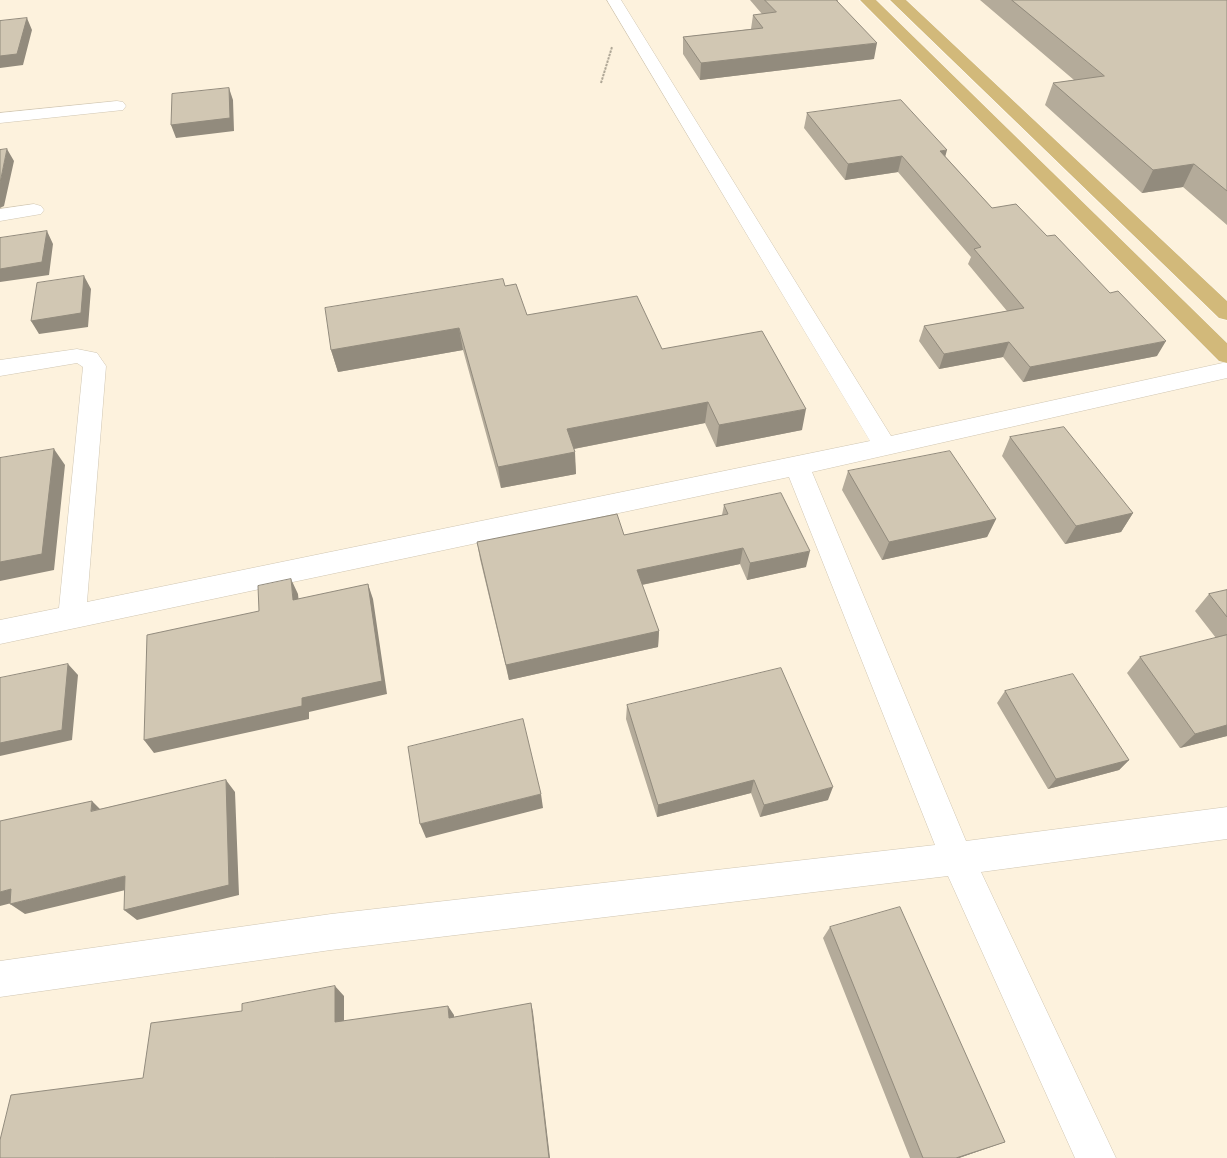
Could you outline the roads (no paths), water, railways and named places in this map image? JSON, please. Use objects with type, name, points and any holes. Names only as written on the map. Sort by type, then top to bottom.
[{"type":"main road","points":[[867,0],[1227,356]]},
{"type":"main road","points":[[897,0],[1227,313]]},
{"type":"street","points":[[614,0],[631,31],[885,446]]},
{"type":"street","points":[[0,118],[117,106]]},
{"type":"street","points":[[0,214],[34,210]]},
{"type":"street","points":[[0,368],[77,356],[89,358],[95,366],[72,617]]},
{"type":"street","points":[[0,632],[797,466],[1227,370]]},
{"type":"street","points":[[797,466],[957,858],[1096,1158]]},
{"type":"street","points":[[0,979],[331,932],[957,858],[1227,823]]}]
